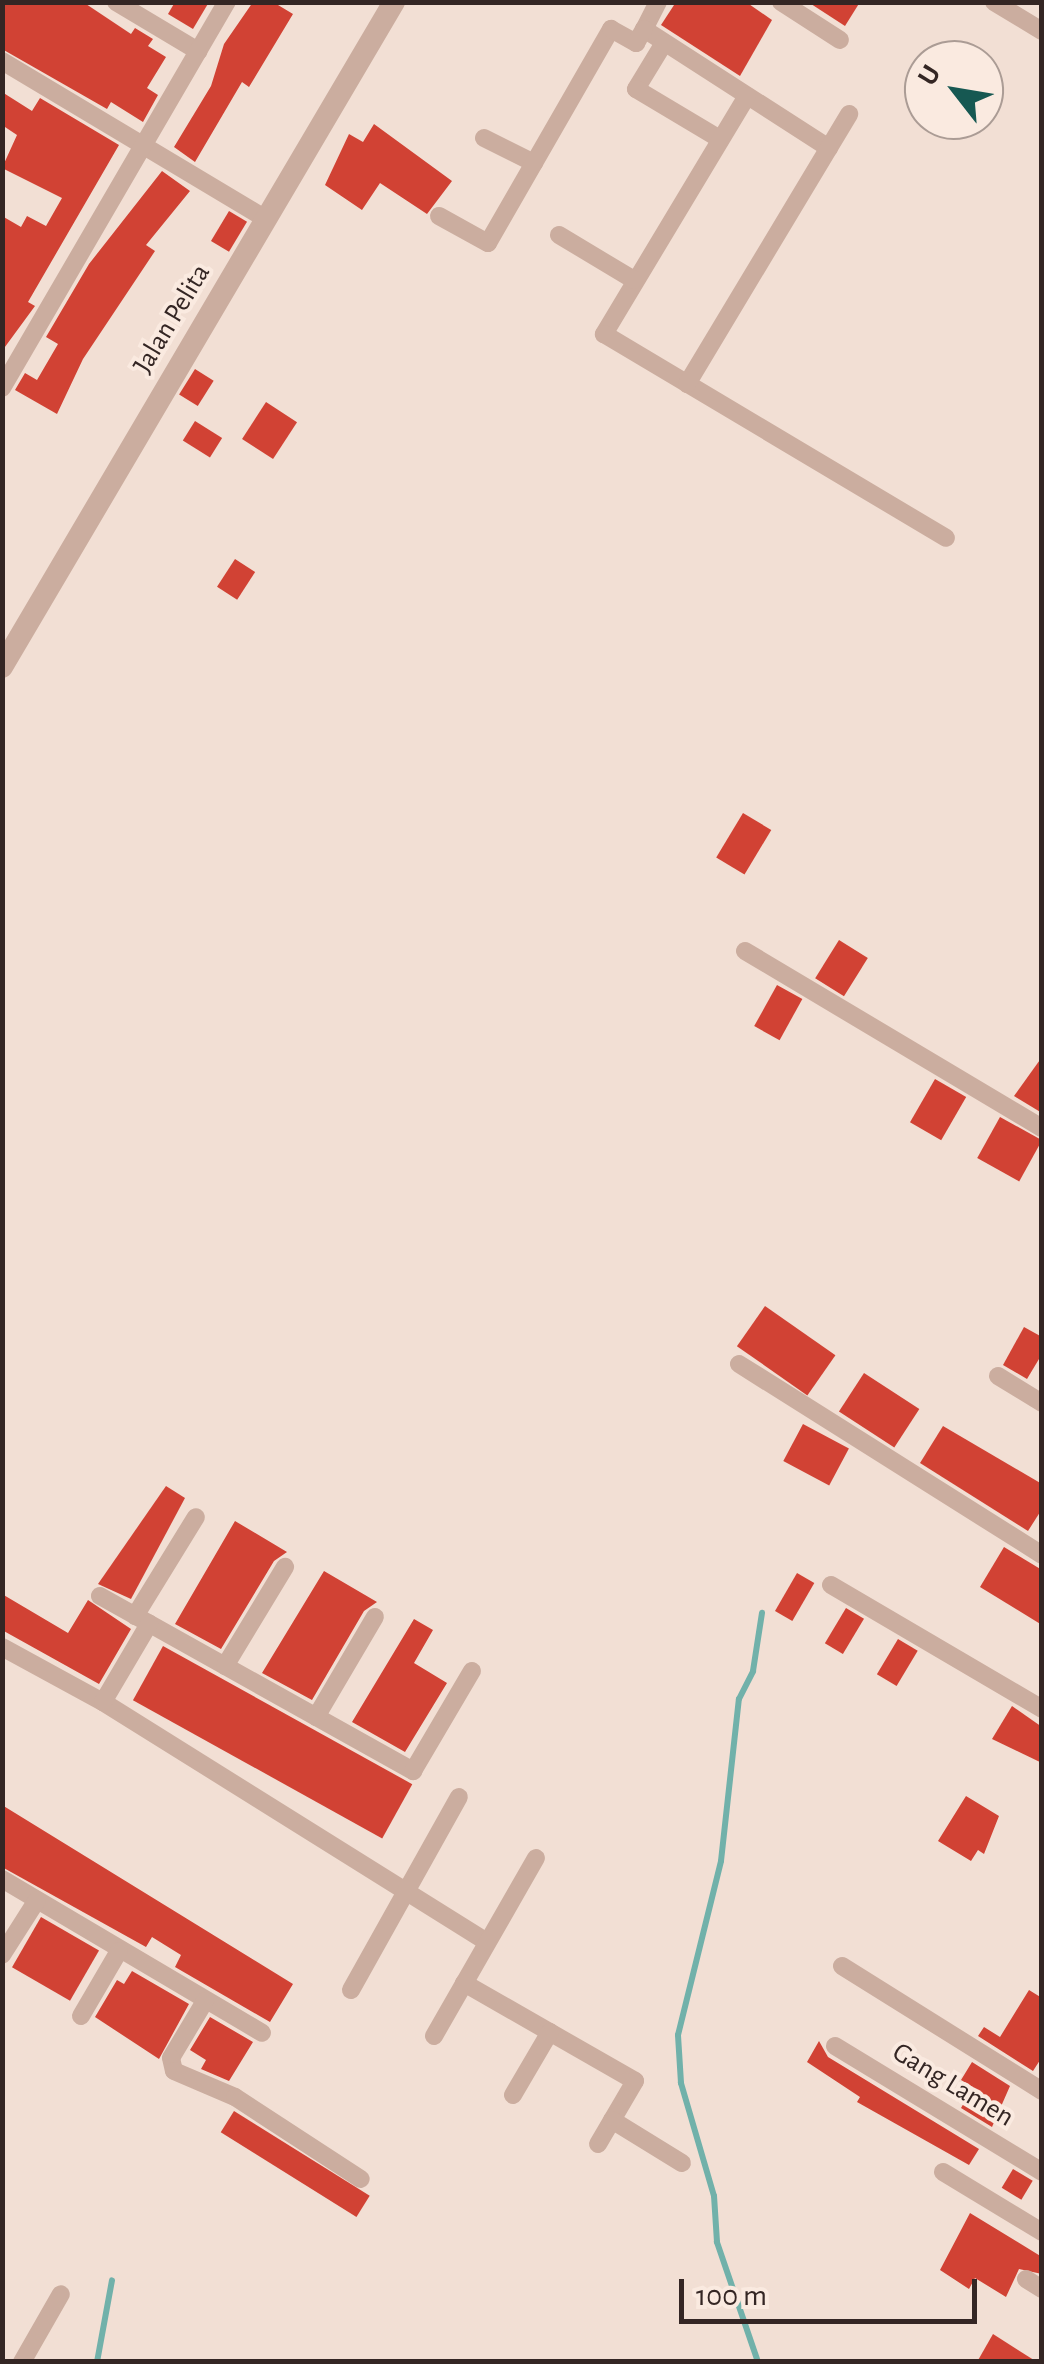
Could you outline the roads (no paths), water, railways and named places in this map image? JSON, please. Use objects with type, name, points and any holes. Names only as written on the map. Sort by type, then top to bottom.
[{"type":"street","points":[[116,2],[198,52]]},
{"type":"street","points":[[2,388],[227,2]]},
{"type":"street","name":"Jalan Pelita","points":[[2,667],[394,2]]},
{"type":"street","points":[[439,216],[488,244],[612,28],[636,42],[658,2]]},
{"type":"street","points":[[781,2],[840,40]]},
{"type":"street","points":[[994,2],[1042,31]]},
{"type":"street","points":[[644,29],[829,148]]},
{"type":"street","points":[[664,43],[636,89],[720,139]]},
{"type":"street","points":[[2,62],[266,219]]},
{"type":"street","points":[[747,96],[604,334],[946,538]]},
{"type":"street","points":[[686,384],[850,114]]},
{"type":"street","points":[[484,138],[534,164]]},
{"type":"street","points":[[558,235],[634,280]]},
{"type":"street","points":[[745,951],[1042,1128]]},
{"type":"street","points":[[739,1364],[1042,1555]]},
{"type":"street","points":[[998,1376],[1042,1403]]},
{"type":"street","points":[[103,1702],[196,1517]]},
{"type":"street","points":[[226,1666],[285,1567]]},
{"type":"street","points":[[832,1585],[1042,1708]]},
{"type":"street","points":[[100,1596],[413,1772],[472,1671]]},
{"type":"street","points":[[316,1717],[374,1617]]},
{"type":"street","points":[[2,1647],[103,1702],[487,1942]]},
{"type":"street","points":[[351,1990],[458,1796]]},
{"type":"street","points":[[434,2036],[536,1858]]},
{"type":"street","points":[[2,1879],[262,2034]]},
{"type":"street","points":[[2,1955],[37,1900]]},
{"type":"street","points":[[81,2016],[119,1951]]},
{"type":"street","points":[[842,1966],[1042,2092]]},
{"type":"street","points":[[464,1983],[634,2081],[598,2144]]},
{"type":"street","points":[[206,2001],[171,2058],[174,2071],[234,2097],[361,2179]]},
{"type":"street","points":[[513,2095],[550,2032]]},
{"type":"street","name":"Gang Lamen","points":[[835,2046],[1042,2172]]},
{"type":"street","points":[[612,2120],[682,2164]]},
{"type":"street","points":[[943,2172],[1042,2232]]},
{"type":"street","points":[[2,2354],[18,2362],[61,2294]]},
{"type":"waterway","points":[[758,2362],[717,2242],[714,2196],[681,2083],[678,2035],[721,1861],[739,1699],[753,1671],[762,1613]]},
{"type":"waterway","points":[[97,2362],[112,2280]]}]
